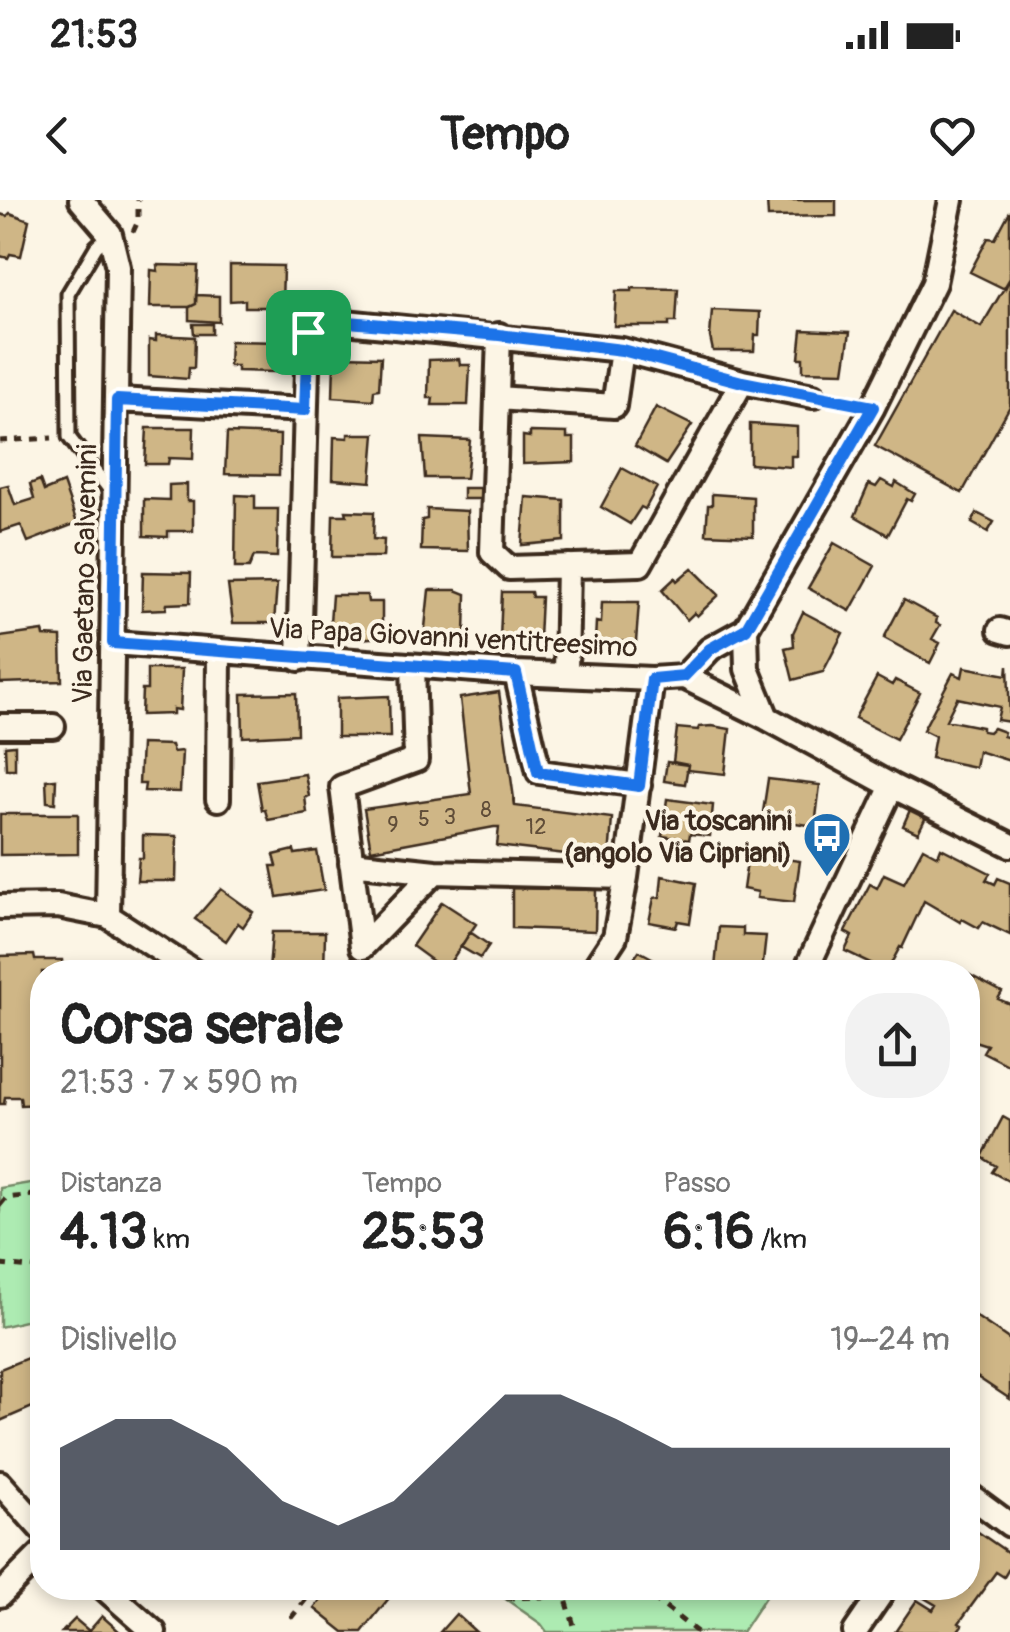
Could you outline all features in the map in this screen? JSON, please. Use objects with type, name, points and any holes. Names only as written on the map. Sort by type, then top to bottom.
[{"type":"street","points":[[81,200],[110,234]]},
{"type":"street","points":[[951,200],[934,283],[873,407],[746,629],[710,649],[684,676],[1010,845]]},
{"type":"street","name":"Via Gaetano Salvemini","points":[[108,916],[118,267],[110,234]]},
{"type":"street","points":[[299,659],[308,332],[325,320],[622,350],[812,396]]},
{"type":"street","points":[[499,335],[492,552],[509,568],[640,564],[742,382]]},
{"type":"street","points":[[498,398],[614,406],[622,350]]},
{"type":"street","points":[[117,400],[305,410]]},
{"type":"street","points":[[566,673],[568,566]]},
{"type":"street","points":[[746,629],[747,669],[768,718]]},
{"type":"street","name":"Via Papa Giovanni ventitreesimo","points":[[113,643],[516,673],[652,679],[684,676]]},
{"type":"street","points":[[218,800],[219,652]]},
{"type":"street","points":[[412,666],[416,760],[342,787],[362,947],[435,872]]},
{"type":"street","points":[[516,673],[538,772],[639,786]]},
{"type":"street","points":[[600,960],[615,937],[652,679]]},
{"type":"street","points":[[0,726],[53,726]]},
{"type":"street","points":[[811,960],[892,786]]},
{"type":"street","points":[[350,863],[435,872],[626,877]]},
{"type":"street","points":[[0,907],[58,906],[108,916],[176,960]]},
{"type":"street","points":[[0,1482],[30,1516]]},
{"type":"street","points":[[980,1503],[1010,1525]]},
{"type":"street","points":[[0,1596],[30,1565]]},
{"type":"street","points":[[118,1600],[154,1632]]},
{"type":"street","points":[[855,1632],[877,1600]]},
{"type":"lane","points":[[110,234],[96,246],[68,294],[69,437],[115,497]]},
{"type":"path","points":[[0,442],[69,437]]},
{"type":"path","points":[[0,1205],[6,1198],[30,1195]]},
{"type":"path","points":[[0,1265],[30,1268]]},
{"type":"path","points":[[291,1618],[305,1600]]},
{"type":"path","points":[[566,1600],[576,1632]]},
{"type":"path","points":[[656,1600],[698,1632]]},
{"type":"green space","points":[[30,1183],[30,1320],[0,1327],[0,1188]]},
{"type":"green space","points":[[507,1600],[763,1600],[742,1632],[547,1632]]},
{"type":"building","points":[[767,200],[836,200],[836,216],[768,217]]},
{"type":"building","points":[[1010,211],[1010,278],[1005,289],[970,272],[988,238],[995,239]]},
{"type":"building","points":[[10,213],[29,220],[21,256],[10,254],[8,258],[0,256],[0,214]]},
{"type":"building","points":[[157,265],[198,266],[196,304],[150,307],[151,270],[158,271]]},
{"type":"building","points":[[230,265],[283,266],[282,307],[245,307],[245,300],[230,301]]},
{"type":"building","points":[[1010,278],[1010,406],[962,493],[875,446],[951,310],[981,327]]},
{"type":"building","points":[[678,289],[676,322],[669,322],[669,326],[614,326],[616,291]]},
{"type":"building","points":[[196,295],[219,296],[219,322],[189,320],[189,307],[196,304]]},
{"type":"building","points":[[712,310],[760,312],[754,351],[713,351]]},
{"type":"building","points":[[193,324],[212,324],[212,334],[194,334]]},
{"type":"building","points":[[802,330],[850,332],[844,372],[803,371],[803,358],[799,358]]},
{"type":"building","points":[[156,335],[195,337],[194,368],[189,368],[188,379],[149,376],[149,340],[156,341]]},
{"type":"building","points":[[230,341],[282,342],[282,368],[274,368],[274,372],[237,371],[237,366],[229,366]]},
{"type":"building","points":[[341,356],[381,357],[379,389],[374,390],[373,400],[333,397],[334,361],[340,361]]},
{"type":"building","points":[[459,359],[460,365],[470,365],[468,405],[432,405],[433,398],[428,398],[429,360]]},
{"type":"building","points":[[656,407],[692,425],[666,464],[635,446]]},
{"type":"building","points":[[750,424],[797,427],[797,456],[791,456],[791,467],[750,464]]},
{"type":"building","points":[[147,428],[194,428],[193,459],[169,458],[168,464],[145,464]]},
{"type":"building","points":[[530,432],[567,433],[567,438],[574,438],[574,462],[523,464],[523,436],[530,437]]},
{"type":"building","points":[[227,433],[280,435],[279,475],[225,474]]},
{"type":"building","points":[[348,434],[375,434],[371,482],[333,479],[334,437],[348,438]]},
{"type":"building","points":[[422,438],[470,440],[466,478],[425,478]]},
{"type":"building","points":[[622,468],[657,487],[645,509],[641,507],[630,524],[601,507]]},
{"type":"building","points":[[40,480],[44,491],[63,483],[77,523],[28,542],[21,525],[0,532],[0,487],[8,485],[15,505],[34,499],[30,484]]},
{"type":"building","points":[[881,480],[894,487],[896,482],[915,494],[911,501],[907,499],[888,535],[855,516],[869,484],[876,487]]},
{"type":"building","points":[[187,484],[187,501],[193,501],[193,531],[168,531],[168,537],[144,536],[144,499],[169,500],[169,485]]},
{"type":"building","points":[[463,488],[482,488],[481,499],[463,499]]},
{"type":"building","points":[[712,494],[753,497],[753,536],[706,534]]},
{"type":"building","points":[[236,495],[255,496],[255,509],[278,509],[277,557],[254,556],[249,568],[235,568]]},
{"type":"building","points":[[526,497],[564,500],[564,541],[522,545]]},
{"type":"building","points":[[427,509],[467,511],[468,551],[421,550],[422,520],[427,519]]},
{"type":"building","points":[[346,511],[374,512],[373,539],[384,540],[383,557],[332,557],[333,515],[347,515]]},
{"type":"building","points":[[977,513],[994,522],[988,532],[972,523]]},
{"type":"building","points":[[834,543],[875,566],[850,611],[808,588]]},
{"type":"building","points":[[692,568],[719,595],[697,616],[694,613],[687,620],[662,590]]},
{"type":"building","points":[[143,572],[191,573],[190,603],[142,610]]},
{"type":"building","points":[[277,584],[274,623],[233,623],[228,585]]},
{"type":"building","points":[[429,590],[466,594],[465,635],[449,635],[450,639],[424,637]]},
{"type":"building","points":[[502,592],[531,592],[532,597],[541,597],[539,639],[500,639]]},
{"type":"building","points":[[332,595],[367,595],[368,602],[382,602],[382,637],[334,641],[334,636],[329,636]]},
{"type":"building","points":[[904,600],[937,618],[940,625],[932,639],[940,643],[930,663],[884,638]]},
{"type":"building","points":[[602,602],[639,602],[636,642],[595,641]]},
{"type":"building","points":[[803,612],[843,633],[823,672],[793,680],[785,648],[794,646],[793,633]]},
{"type":"building","points":[[43,631],[44,636],[61,637],[62,681],[0,683],[0,637]]},
{"type":"building","points":[[1008,665],[1010,722],[997,720],[1000,707],[957,698],[946,720],[982,727],[982,731],[993,728],[1004,732],[1003,736],[1010,738],[1010,761],[978,751],[975,767],[931,758],[935,736],[923,730],[953,673],[962,677],[964,667],[1007,675]]},
{"type":"building","points":[[147,669],[182,669],[180,710],[173,709],[173,714],[141,715]]},
{"type":"building","points":[[877,677],[892,685],[895,680],[920,693],[896,739],[855,718]]},
{"type":"building","points":[[499,692],[515,806],[612,818],[609,859],[497,846],[499,827],[371,850],[364,809],[471,794],[460,698]]},
{"type":"building","points":[[296,693],[297,734],[243,737],[242,694]]},
{"type":"building","points":[[389,696],[390,737],[337,737],[337,698]]},
{"type":"building","points":[[712,726],[730,729],[725,774],[687,770],[688,765],[673,762],[677,728],[698,730]]},
{"type":"building","points":[[141,744],[171,745],[173,752],[182,751],[180,792],[144,791],[145,784],[139,784]]},
{"type":"building","points":[[15,745],[15,769],[6,769],[5,746]]},
{"type":"building","points":[[667,762],[688,765],[685,784],[664,781]]},
{"type":"building","points":[[305,774],[307,813],[268,820],[262,810],[257,781]]},
{"type":"building","points":[[56,779],[55,803],[47,802],[46,780]]},
{"type":"building","points":[[768,779],[820,785],[815,826],[776,820],[777,815],[763,812]]},
{"type":"building","points":[[667,799],[713,805],[710,836],[690,834],[689,840],[662,836]]},
{"type":"building","points":[[910,810],[926,817],[918,833],[903,826]]},
{"type":"building","points":[[0,814],[78,814],[78,854],[0,855]]},
{"type":"building","points":[[143,835],[177,836],[176,881],[137,881]]},
{"type":"building","points":[[923,848],[938,856],[941,848],[990,873],[986,880],[995,884],[998,878],[1010,883],[1010,935],[983,922],[979,928],[962,919],[960,922],[924,901],[893,960],[864,960],[845,951],[852,936],[845,932],[870,884],[877,888],[884,874],[904,883]]},
{"type":"building","points":[[294,850],[295,854],[317,851],[324,890],[277,897],[271,866],[277,866],[274,855]]},
{"type":"building","points":[[748,854],[800,861],[794,902],[757,898],[758,892],[743,889]]},
{"type":"building","points":[[662,876],[696,883],[690,923],[678,921],[676,927],[649,922],[654,898],[660,897]]},
{"type":"building","points":[[512,888],[596,890],[595,931],[512,928]]},
{"type":"building","points":[[221,889],[253,912],[243,927],[238,923],[226,941],[195,919]]},
{"type":"building","points":[[442,902],[476,924],[452,960],[431,960],[412,946]]},
{"type":"building","points":[[719,927],[743,928],[743,935],[766,936],[763,960],[716,960]]},
{"type":"building","points":[[272,932],[325,932],[324,960],[270,960]]},
{"type":"building","points":[[470,932],[489,945],[480,958],[461,947]]},
{"type":"building","points":[[639,951],[656,960],[633,960]]},
{"type":"building","points":[[34,955],[35,960],[30,960],[30,1105],[21,1105],[20,1097],[5,1097],[4,1104],[0,1104],[0,956]]},
{"type":"building","points":[[980,980],[1002,992],[998,999],[1010,1004],[1010,1066],[983,1052],[987,1045],[980,1043]]},
{"type":"building","points":[[1003,1117],[1010,1121],[1010,1182],[992,1172],[996,1166],[982,1157]]},
{"type":"building","points":[[980,1319],[1010,1340],[1010,1399],[980,1379]]},
{"type":"building","points":[[30,1357],[30,1408],[0,1421],[0,1369]]},
{"type":"building","points":[[980,1533],[1010,1554],[1010,1567],[1004,1577],[996,1572],[980,1594]]},
{"type":"building","points":[[320,1600],[387,1600],[362,1632],[344,1632],[314,1608]]},
{"type":"building","points":[[917,1600],[933,1610],[936,1605],[928,1600],[976,1600],[957,1632],[895,1632]]},
{"type":"building","points":[[456,1614],[476,1632],[440,1632]]},
{"type":"building","points":[[102,1616],[120,1632],[62,1632],[75,1619],[89,1631]]},
{"type":"place","name":"Via toscanini (angolo Via Cipriani)","points":[[827,878]]},
{"type":"route","points":[[325,320],[622,350],[742,382],[873,407],[746,629],[710,649],[684,676],[652,679],[639,786],[538,772],[516,673],[113,643],[117,400],[305,410],[308,332],[325,320]]}]
